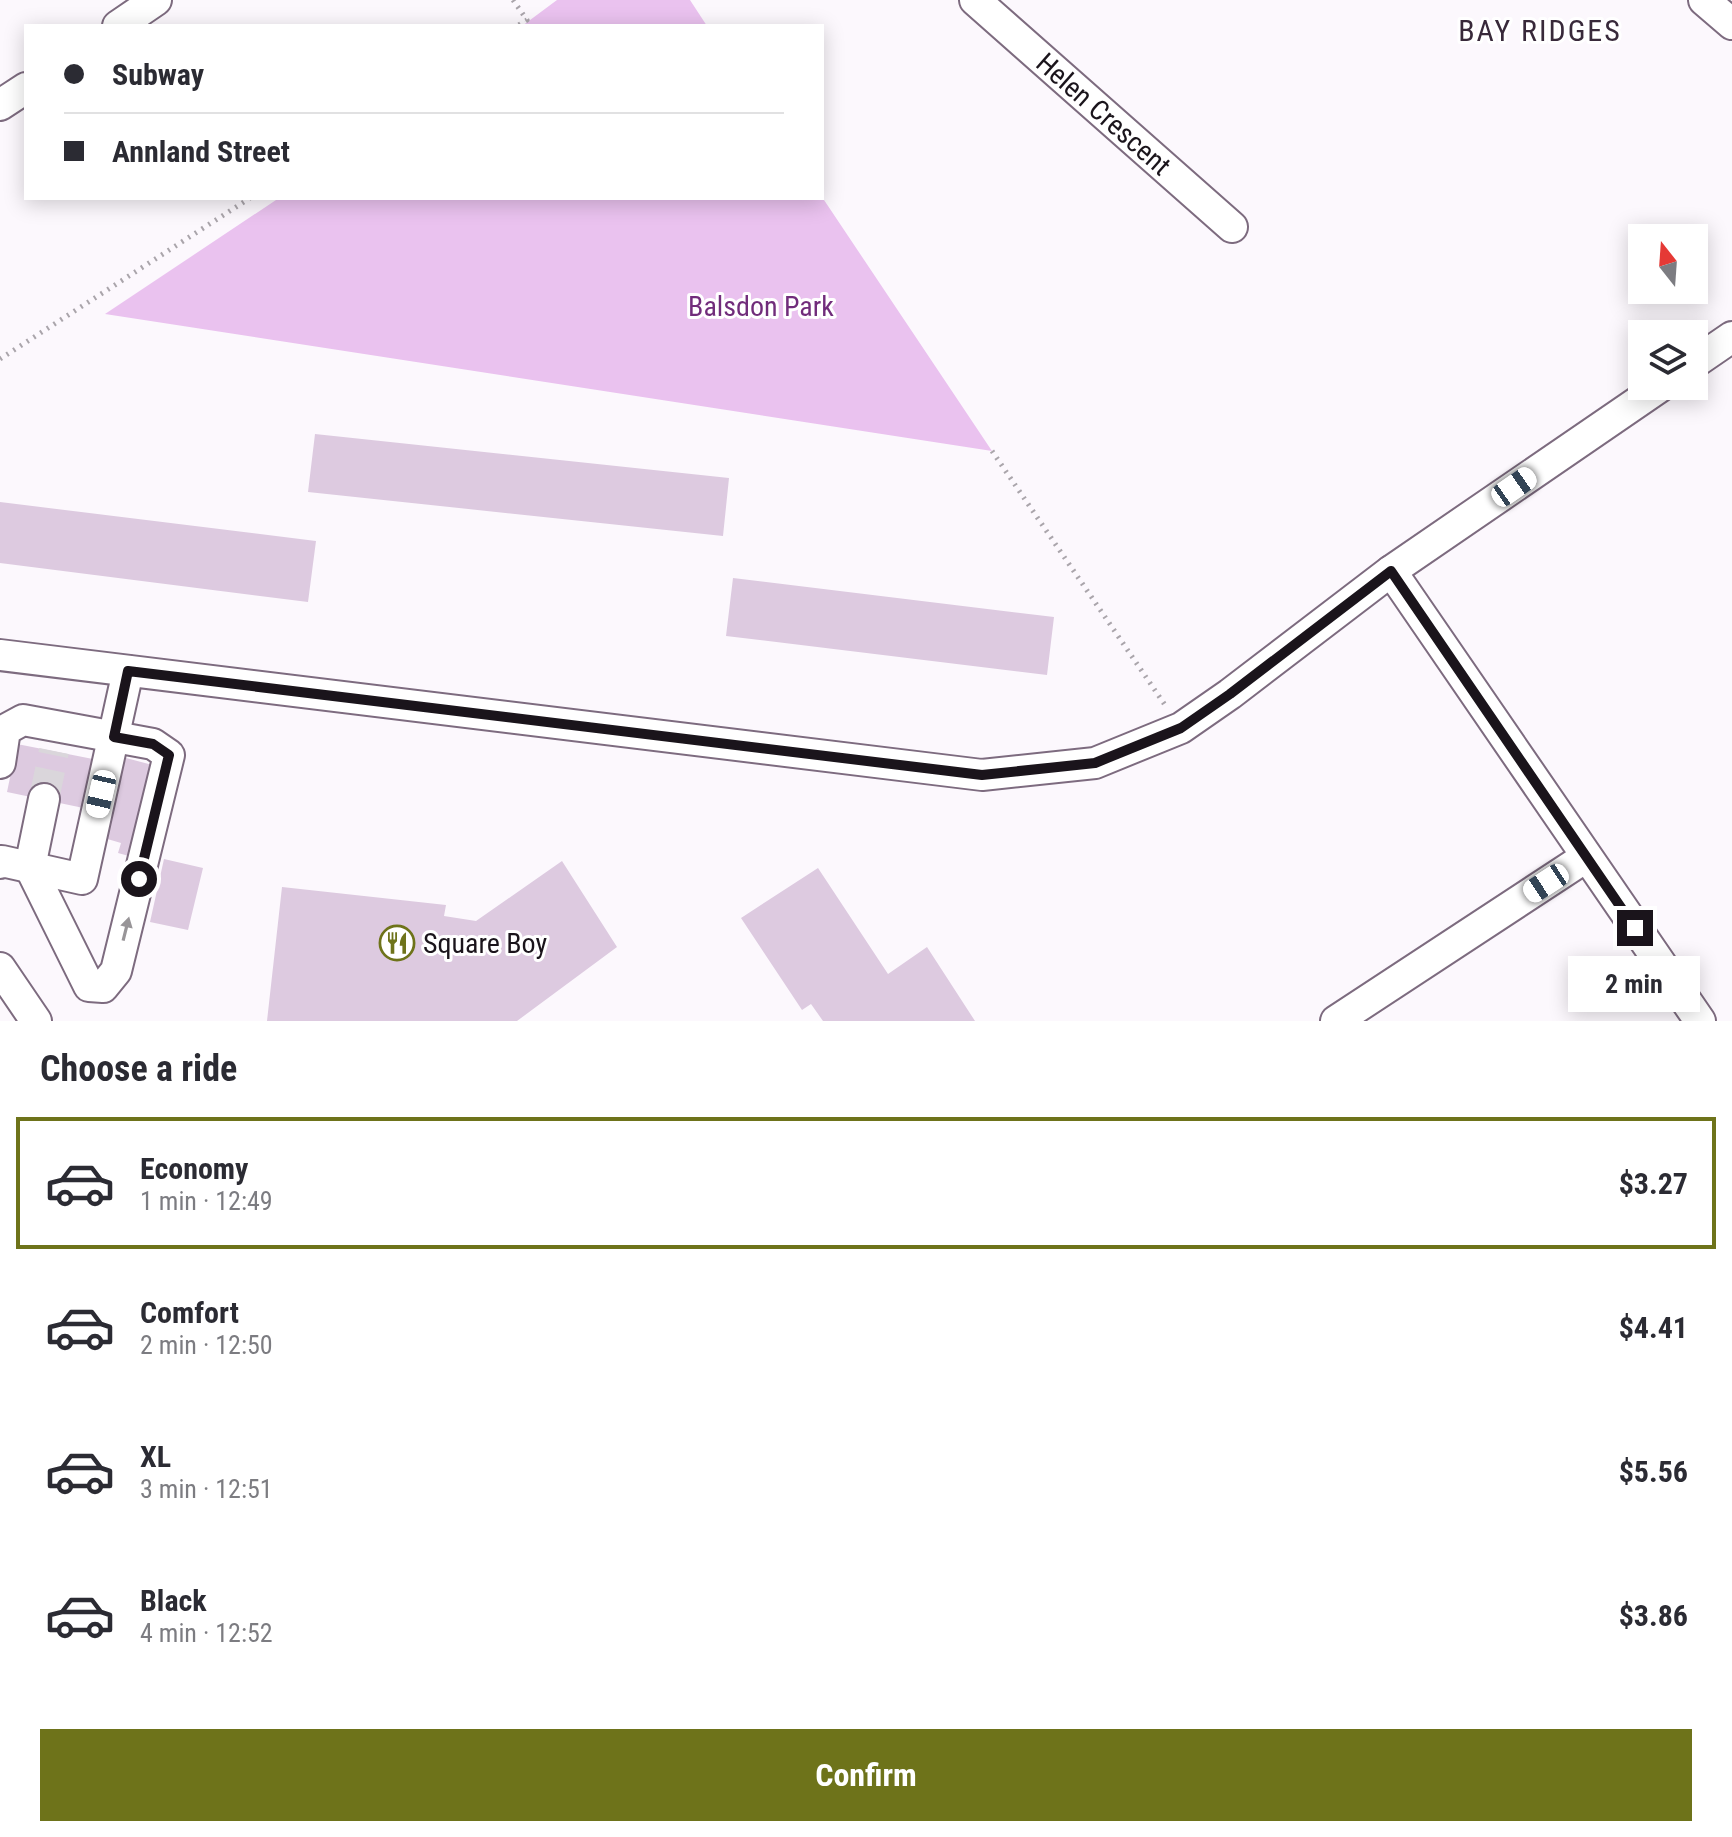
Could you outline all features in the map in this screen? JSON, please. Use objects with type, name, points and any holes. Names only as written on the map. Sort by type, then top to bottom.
[{"type":"street","points":[[121,24],[156,0]]},
{"type":"street","name":"Helen Crescent","points":[[975,0],[1232,227]]},
{"type":"street","points":[[1704,0],[1732,24]]},
{"type":"street","points":[[0,105],[24,89]]},
{"type":"street","points":[[1708,353],[1732,337]]},
{"type":"street","points":[[0,655],[982,775],[1095,763],[1181,728],[1391,571],[1641,400]]},
{"type":"street","points":[[1391,571],[1700,1021]]},
{"type":"street","points":[[8,860],[82,879],[128,671]]},
{"type":"street","points":[[0,763],[5,730],[23,720],[57,739],[114,737],[153,744],[169,755],[116,971],[103,987],[89,986],[8,860]]},
{"type":"street","points":[[8,860],[44,799]]},
{"type":"street","points":[[1336,1021],[1586,857]]},
{"type":"street","points":[[4,981],[36,1021]]},
{"type":"path","points":[[513,0],[527,20],[520,24]]},
{"type":"path","points":[[0,359],[247,200]]},
{"type":"path","points":[[992,451],[1181,728]]},
{"type":"green space","points":[[557,0],[690,0],[706,24],[525,24]]},
{"type":"green space","name":"Balsdon Park","points":[[276,200],[824,200],[992,451],[105,314]]},
{"type":"building","points":[[315,434],[729,478],[723,536],[308,492]]},
{"type":"building","points":[[0,502],[316,541],[308,602],[0,563]]},
{"type":"building","points":[[733,578],[1054,617],[1047,675],[726,636]]},
{"type":"building","points":[[17,744],[103,761],[93,810],[7,792]]},
{"type":"building","points":[[126,758],[160,767],[136,858],[118,853],[121,843],[104,838]]},
{"type":"building","points":[[164,859],[203,868],[188,930],[150,922]]},
{"type":"building","points":[[562,861],[617,947],[517,1021],[267,1021],[282,887],[446,905],[444,916],[476,921]]},
{"type":"building","points":[[818,868],[888,974],[927,947],[975,1021],[823,1021],[811,1004],[802,1010],[741,918]]},
{"type":"tunnel","points":[[44,799],[54,751]]},
{"type":"place","name":"Square Boy","points":[[397,943]]},
{"type":"district","name":"BAY RIDGES","points":[[1540,30]]},
{"type":"route","points":[[139,879],[169,755],[153,744],[114,737],[128,671],[982,775],[1095,763],[1181,728],[1391,571],[1635,928]]}]
